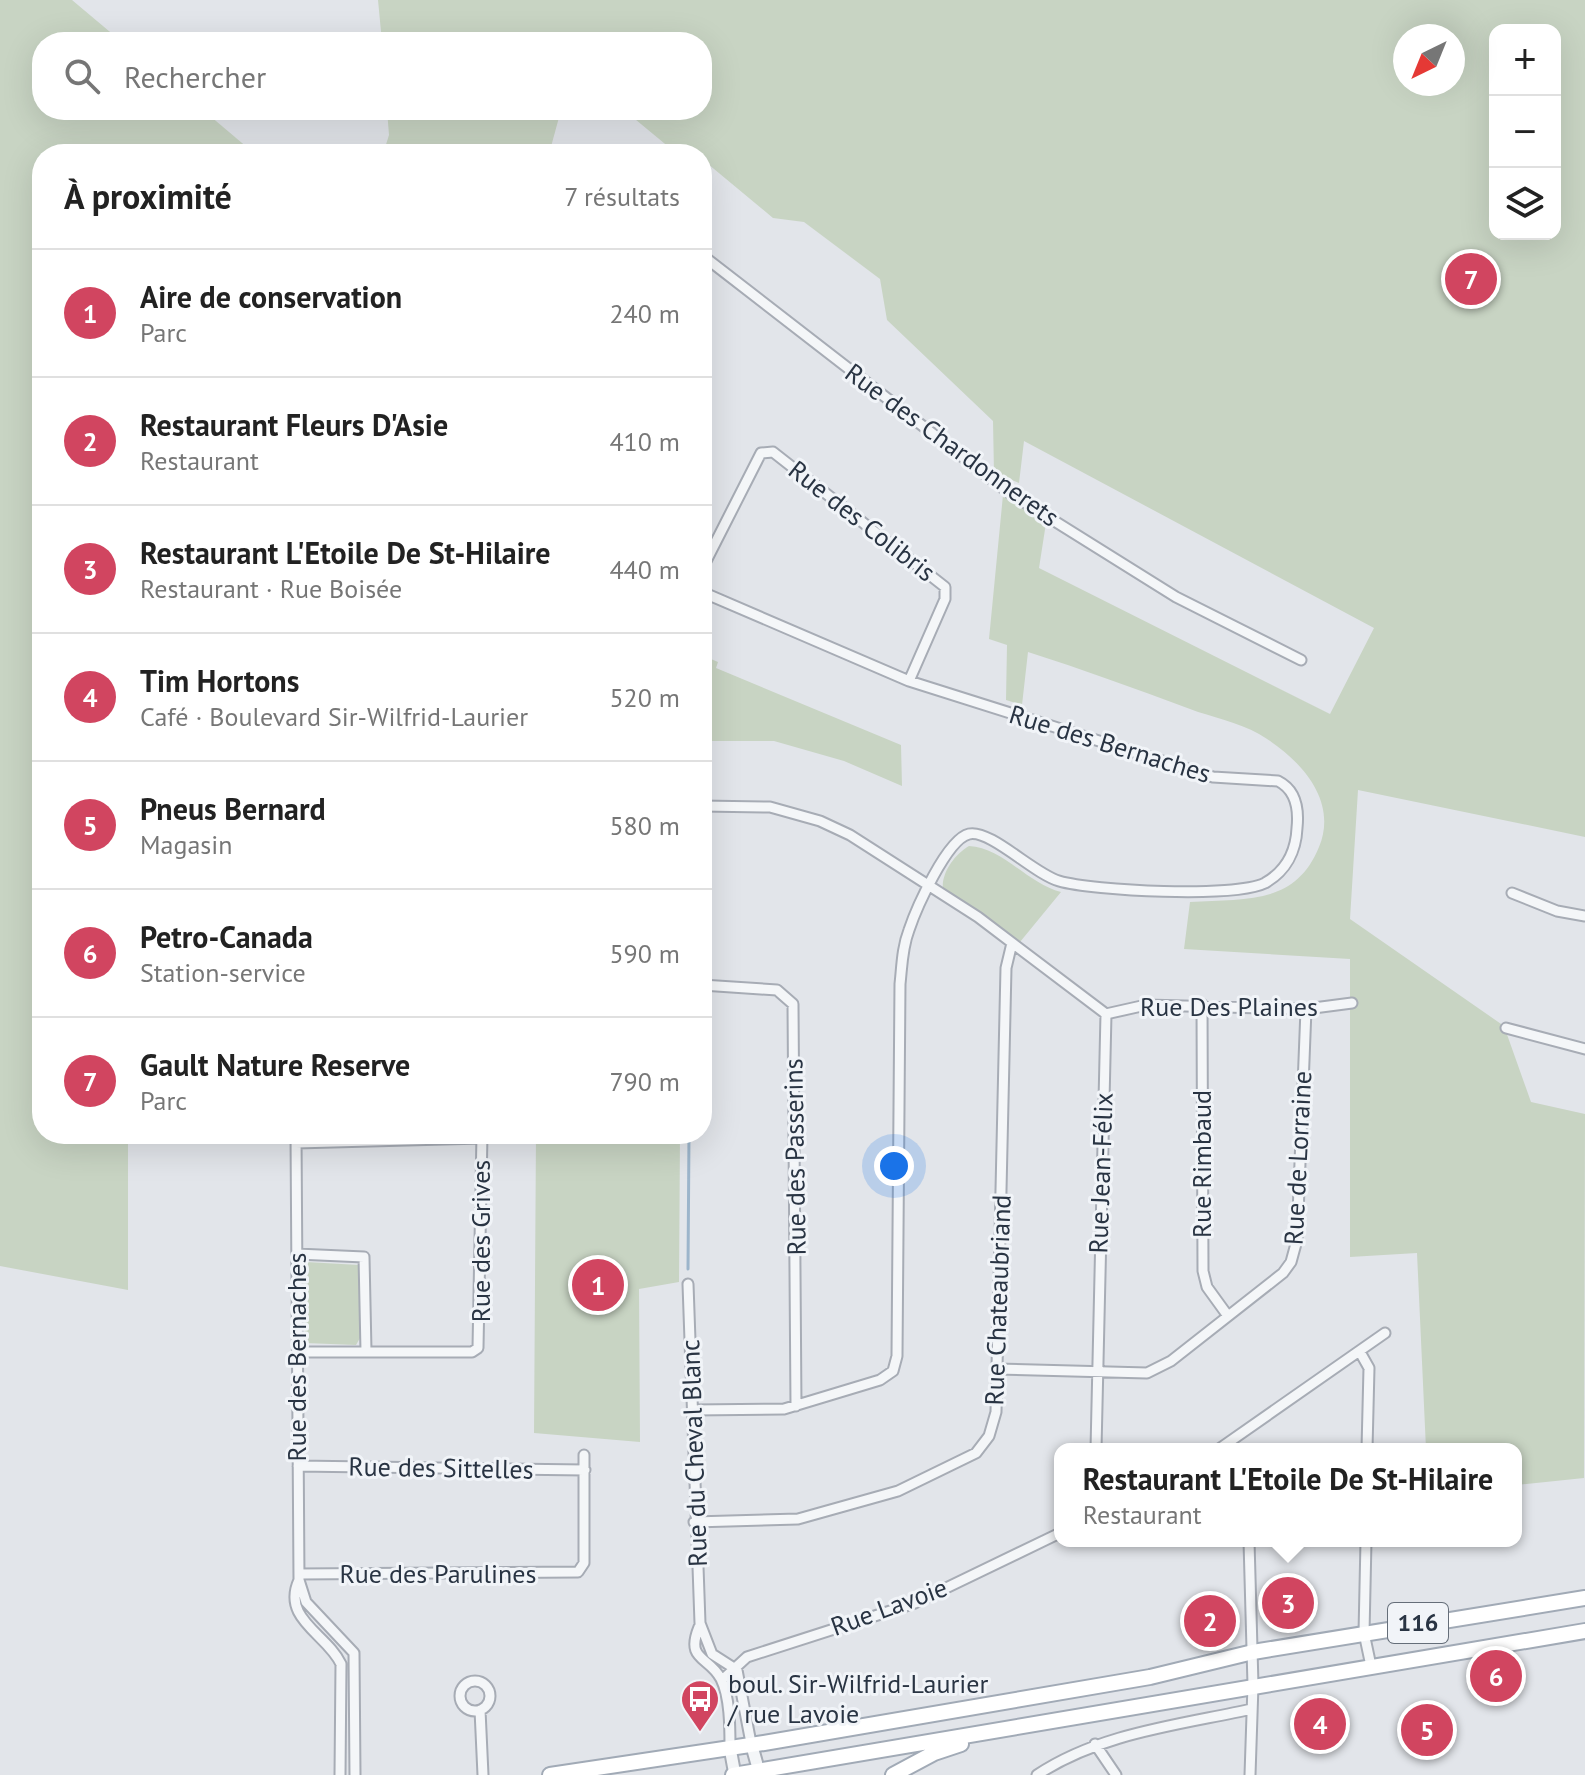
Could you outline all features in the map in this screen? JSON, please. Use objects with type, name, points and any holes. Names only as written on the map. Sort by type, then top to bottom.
[{"type":"main road","name":"116","points":[[550,1775],[604,1771],[751,1743],[1135,1680],[1253,1652],[1585,1598]]},
{"type":"main road","name":"116","points":[[734,1775],[1585,1631]]},
{"type":"main road","points":[[893,1775],[934,1753],[1014,1728]]},
{"type":"street","name":"Rue des Chardonnerets","points":[[712,263],[1008,492],[1176,597],[1301,660]]},
{"type":"street","name":"Rue des Colibris","points":[[712,549],[761,453],[773,452],[945,587],[945,599],[909,681]]},
{"type":"street","name":"Rue des Bernaches","points":[[712,596],[909,681],[1213,777],[1278,781],[1287,786],[1296,802],[1298,825],[1290,858],[1269,881],[1241,891],[1076,885],[1046,877],[976,833],[957,840],[930,887]]},
{"type":"street","points":[[712,806],[770,807],[820,821],[850,835],[1012,943],[1106,1014]]},
{"type":"street","points":[[693,1410],[784,1409],[880,1380],[893,1371],[896,1362],[901,975],[909,929],[930,887]]},
{"type":"street","points":[[1512,893],[1557,911],[1585,916]]},
{"type":"street","name":"Rue Chateaubriand","points":[[694,1522],[798,1519],[898,1491],[968,1458],[984,1445],[993,1425],[997,1369],[1006,968],[1012,943]]},
{"type":"street","name":"Rue des Passerins","points":[[712,986],[777,990],[793,1004],[796,1406]]},
{"type":"street","name":"Rue Des Plaines","points":[[1106,1014],[1146,1005],[1306,1009],[1352,1003]]},
{"type":"street","name":"Rue Rimbaud","points":[[1202,1004],[1203,1271],[1207,1287],[1228,1316]]},
{"type":"street","name":"Rue de Lorraine","points":[[997,1369],[1132,1375],[1158,1368],[1283,1273],[1294,1253],[1306,1009]]},
{"type":"street","name":"Rue Jean-Félix","points":[[1096,1443],[1106,1014]]},
{"type":"street","points":[[1506,1028],[1527,1037],[1585,1049]]},
{"type":"street","name":"Rue des Bernaches","points":[[296,1144],[299,1577],[306,1602],[354,1653],[355,1775]]},
{"type":"street","name":"Rue des Grives","points":[[366,1351],[472,1352],[478,1348],[482,1144]]},
{"type":"street","points":[[297,1254],[364,1257],[366,1351],[298,1352]]},
{"type":"street","name":"Rue du Cheval Blanc","points":[[688,1284],[694,1522],[700,1623],[712,1654],[734,1666]]},
{"type":"street","points":[[1236,1443],[1385,1333]]},
{"type":"street","points":[[1360,1352],[1369,1368],[1367,1443]]},
{"type":"street","points":[[584,1455],[585,1470]]},
{"type":"street","name":"Rue des Sittelles","points":[[298,1466],[585,1470]]},
{"type":"street","name":"Rue des Parulines","points":[[299,1577],[578,1572],[584,1563],[585,1470]]},
{"type":"street","name":"Rue Lavoie","points":[[722,1680],[734,1666],[757,1653],[915,1603],[1054,1536]]},
{"type":"street","points":[[1249,1547],[1253,1652],[1250,1775]]},
{"type":"street","points":[[1366,1547],[1364,1633],[1371,1666]]},
{"type":"street","name":"Rue des Bernaches","points":[[299,1577],[294,1590],[296,1611],[338,1657],[341,1678],[340,1775]]},
{"type":"street","name":"Rue du Cheval Blanc","points":[[700,1623],[695,1642],[697,1655],[722,1680]]},
{"type":"street","points":[[734,1666],[759,1772]]},
{"type":"street","points":[[341,1678],[355,1678]]},
{"type":"street","points":[[722,1680],[734,1775]]},
{"type":"street","points":[[1037,1775],[1064,1757],[1095,1744],[1252,1709]]},
{"type":"street","points":[[480,1710],[483,1775]]},
{"type":"street","points":[[1095,1744],[1116,1775]]},
{"type":"green space","points":[[0,0],[72,0],[110,32],[32,32],[32,120],[215,120],[243,144],[32,144],[32,1144],[128,1144],[128,1290],[0,1266]]},
{"type":"green space","points":[[378,0],[1585,0],[1585,837],[1358,790],[1350,919],[1504,1026],[1531,1102],[1585,1114],[1584,1478],[1522,1484],[1522,1443],[1426,1443],[1417,1253],[1350,1257],[1350,959],[1184,949],[1190,902],[1266,895],[1296,880],[1309,866],[1324,829],[1324,812],[1311,781],[1274,743],[1251,730],[1028,652],[1022,705],[1006,700],[1007,645],[989,639],[1003,495],[1046,523],[1039,568],[1330,714],[1374,628],[1024,441],[1019,483],[994,473],[993,421],[887,320],[880,279],[804,222],[773,218],[712,167],[712,144],[665,144],[636,120],[712,120],[712,32],[381,32]]},
{"type":"green space","points":[[388,120],[558,120],[552,144],[386,144]]},
{"type":"green space","points":[[712,659],[718,662],[716,668],[901,745],[902,786],[844,761],[774,741],[712,741]]},
{"type":"green space","points":[[969,846],[993,852],[1037,882],[1061,892],[1020,942],[943,889],[950,864]]},
{"type":"green space","points":[[536,1144],[680,1144],[679,1282],[639,1289],[640,1442],[534,1433]]},
{"type":"green space","points":[[306,1262],[359,1265],[360,1338],[356,1345],[305,1343],[302,1269]]},
{"type":"waterway","points":[[688,1269],[689,1144]]},
{"type":"place","name":"Gault Nature Reserve","points":[[1471,279]]},
{"type":"place","name":"Aire de conservation","points":[[598,1285]]},
{"type":"place","name":"Restaurant L'Etoile De St-Hilaire","points":[[1288,1603]]},
{"type":"place","name":"Restaurant Fleurs D'Asie","points":[[1210,1621]]},
{"type":"place","name":"Petro-Canada","points":[[1496,1676]]},
{"type":"place","name":"Tim Hortons","points":[[1320,1724]]},
{"type":"place","name":"Pneus Bernard","points":[[1427,1730]]},
{"type":"place","name":"boul. Sir-Wilfrid-Laurier / rue Lavoie","points":[[700,1733]]}]
